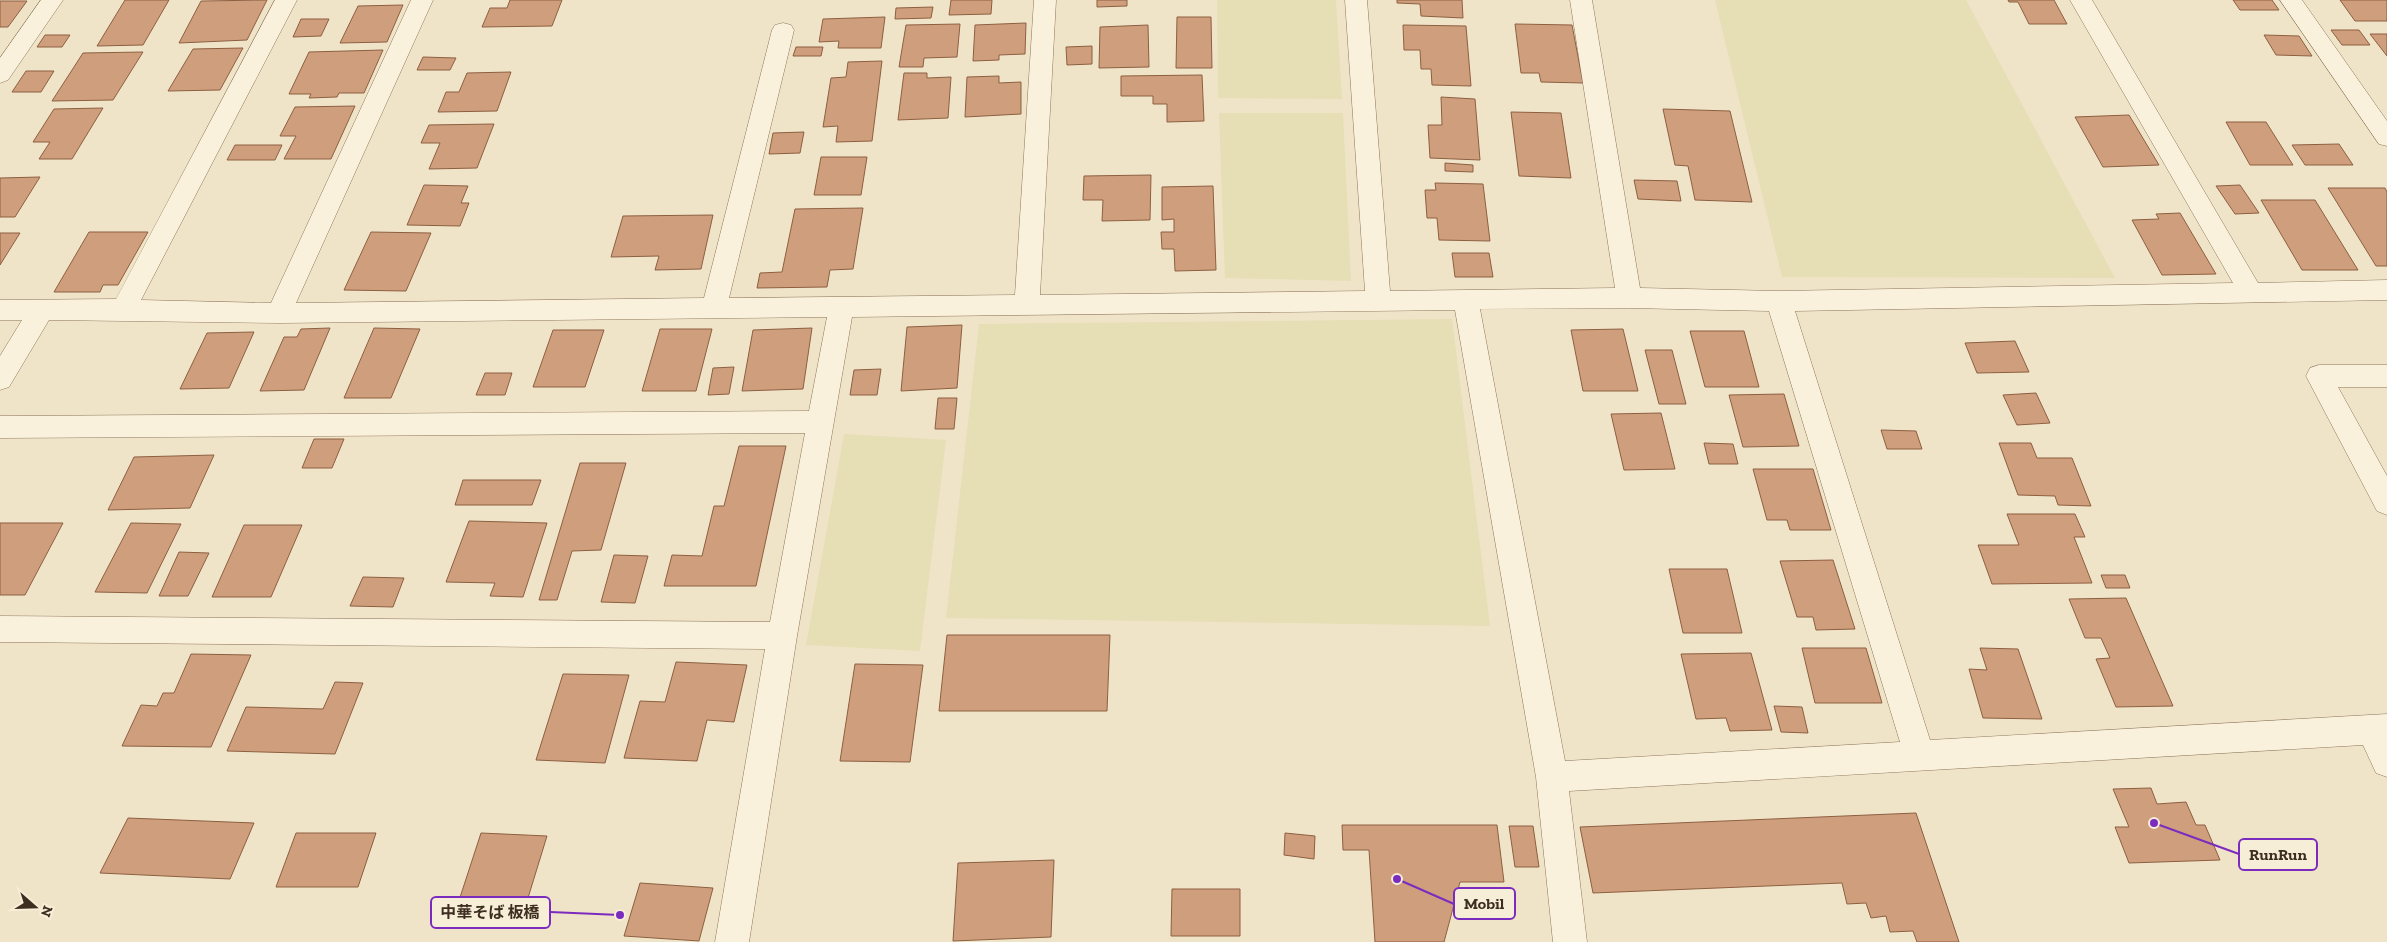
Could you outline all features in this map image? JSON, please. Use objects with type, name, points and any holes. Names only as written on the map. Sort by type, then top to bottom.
[{"type":"street","points":[[0,75],[52,0]]},
{"type":"street","points":[[123,309],[286,0]]},
{"type":"street","points":[[279,313],[422,0]]},
{"type":"street","points":[[1027,304],[1045,0]]},
{"type":"street","points":[[1356,0],[1378,301]]},
{"type":"street","points":[[1581,0],[1629,298]]},
{"type":"street","points":[[2081,0],[2251,292]]},
{"type":"street","points":[[2291,0],[2387,138]]},
{"type":"street","points":[[714,308],[783,30]]},
{"type":"street","points":[[0,310],[123,309],[279,313],[1629,298],[1779,301],[2387,290]]},
{"type":"street","points":[[1466,300],[1552,777],[1570,942]]},
{"type":"street","points":[[1779,301],[1920,757]]},
{"type":"street","points":[[732,942],[782,636],[841,307]]},
{"type":"street","points":[[0,379],[41,310]]},
{"type":"street","points":[[2387,376],[2320,376],[2387,503]]},
{"type":"street","points":[[0,427],[820,422]]},
{"type":"street","points":[[0,629],[782,636]]},
{"type":"street","points":[[1552,777],[2380,730],[2387,762]]},
{"type":"shaded area","points":[[1217,0],[1336,0],[1342,99],[1218,98]]},
{"type":"shaded area","points":[[1715,0],[1966,0],[2115,278],[1782,277]]},
{"type":"shaded area","points":[[1219,113],[1343,113],[1351,281],[1225,278]]},
{"type":"shaded area","points":[[1452,319],[1490,626],[946,618],[979,324]]},
{"type":"shaded area","points":[[844,434],[946,440],[920,651],[806,645]]},
{"type":"building","points":[[125,0],[169,0],[143,45],[97,46]]},
{"type":"building","points":[[267,0],[247,40],[179,43],[201,1]]},
{"type":"building","points":[[510,0],[562,0],[552,26],[482,27],[490,8],[507,8]]},
{"type":"building","points":[[951,0],[992,0],[991,14],[949,15]]},
{"type":"building","points":[[1097,0],[1127,0],[1127,6],[1097,7]]},
{"type":"building","points":[[1397,0],[1462,0],[1463,18],[1421,16],[1420,4],[1397,3]]},
{"type":"building","points":[[2008,0],[2054,0],[2067,24],[2029,24],[2018,2],[2009,2]]},
{"type":"building","points":[[2233,0],[2272,0],[2279,10],[2240,10]]},
{"type":"building","points":[[2340,0],[2387,0],[2387,21],[2355,21]]},
{"type":"building","points":[[0,1],[27,1],[8,27],[0,27]]},
{"type":"building","points":[[403,5],[387,42],[340,43],[358,6]]},
{"type":"building","points":[[933,7],[931,18],[895,19],[896,8]]},
{"type":"building","points":[[885,17],[881,48],[838,48],[839,41],[819,42],[823,19]]},
{"type":"building","points":[[1177,17],[1211,17],[1212,68],[1176,68]]},
{"type":"building","points":[[301,19],[329,19],[321,36],[293,37]]},
{"type":"building","points":[[1026,23],[1025,54],[999,55],[999,60],[973,61],[975,25]]},
{"type":"building","points":[[960,24],[957,57],[924,58],[923,67],[899,67],[906,25]]},
{"type":"building","points":[[1515,24],[1572,25],[1583,83],[1541,82],[1539,73],[1521,73]]},
{"type":"building","points":[[1148,25],[1149,67],[1099,68],[1100,27]]},
{"type":"building","points":[[1403,25],[1466,26],[1471,86],[1432,85],[1431,69],[1421,69],[1420,50],[1404,50]]},
{"type":"building","points":[[2331,30],[2359,30],[2370,45],[2342,45]]},
{"type":"building","points":[[2370,34],[2387,34],[2387,56]]},
{"type":"building","points":[[45,35],[70,35],[62,47],[37,47]]},
{"type":"building","points":[[2264,35],[2299,36],[2312,56],[2276,55]]},
{"type":"building","points":[[1092,46],[1092,64],[1067,65],[1066,47]]},
{"type":"building","points":[[796,47],[823,47],[821,56],[793,56]]},
{"type":"building","points":[[243,48],[220,90],[168,91],[193,49]]},
{"type":"building","points":[[383,50],[364,93],[339,93],[337,97],[309,98],[311,94],[289,94],[309,52]]},
{"type":"building","points":[[143,52],[113,100],[52,101],[83,53]]},
{"type":"building","points":[[423,57],[456,58],[450,70],[417,70]]},
{"type":"building","points":[[882,61],[872,141],[836,142],[838,126],[823,127],[831,78],[846,77],[848,62]]},
{"type":"building","points":[[26,71],[54,71],[41,92],[12,92]]},
{"type":"building","points":[[511,72],[497,111],[438,112],[446,92],[459,92],[467,73]]},
{"type":"building","points":[[904,73],[927,73],[927,78],[951,77],[948,118],[898,120]]},
{"type":"building","points":[[1202,75],[1204,121],[1167,122],[1167,104],[1153,104],[1153,96],[1121,96],[1121,76]]},
{"type":"building","points":[[999,76],[999,83],[1021,82],[1021,114],[965,117],[967,77]]},
{"type":"building","points":[[1441,97],[1475,99],[1480,160],[1430,158],[1428,125],[1442,125]]},
{"type":"building","points":[[355,106],[331,159],[284,159],[296,136],[280,136],[295,107]]},
{"type":"building","points":[[103,108],[72,159],[39,159],[50,142],[33,142],[54,109]]},
{"type":"building","points":[[1663,109],[1730,111],[1752,202],[1695,200],[1688,166],[1675,165]]},
{"type":"building","points":[[1511,112],[1561,113],[1571,178],[1519,176]]},
{"type":"building","points":[[2129,115],[2159,165],[2103,167],[2075,117]]},
{"type":"building","points":[[2226,122],[2266,122],[2293,165],[2250,165]]},
{"type":"building","points":[[494,124],[477,168],[429,169],[440,143],[421,143],[429,125]]},
{"type":"building","points":[[804,132],[800,153],[769,154],[773,133]]},
{"type":"building","points":[[2339,144],[2353,165],[2305,165],[2292,145]]},
{"type":"building","points":[[235,145],[282,145],[275,160],[227,160]]},
{"type":"building","points":[[821,157],[867,157],[861,195],[814,195]]},
{"type":"building","points":[[1445,163],[1473,165],[1473,172],[1445,171]]},
{"type":"building","points":[[1151,175],[1150,220],[1102,221],[1103,200],[1083,200],[1084,176]]},
{"type":"building","points":[[40,177],[15,217],[0,217],[0,178]]},
{"type":"building","points":[[1634,180],[1677,181],[1681,201],[1638,199]]},
{"type":"building","points":[[1435,183],[1483,184],[1490,241],[1439,240],[1437,218],[1427,218],[1425,190],[1436,190]]},
{"type":"building","points":[[424,185],[468,186],[461,203],[469,203],[460,226],[407,225]]},
{"type":"building","points":[[2240,185],[2259,213],[2235,214],[2216,186]]},
{"type":"building","points":[[1213,186],[1216,270],[1175,271],[1174,249],[1162,249],[1161,232],[1174,232],[1174,219],[1162,220],[1162,187]]},
{"type":"building","points":[[2328,188],[2385,188],[2387,192],[2387,266],[2376,266]]},
{"type":"building","points":[[2261,200],[2315,200],[2358,270],[2302,270]]},
{"type":"building","points":[[863,208],[853,269],[830,270],[827,287],[757,288],[760,273],[782,272],[795,209]]},
{"type":"building","points":[[2180,213],[2216,274],[2162,275],[2132,220],[2159,219],[2156,214]]},
{"type":"building","points":[[713,215],[701,269],[655,270],[659,256],[611,257],[623,216]]},
{"type":"building","points":[[89,232],[148,232],[118,285],[103,285],[100,292],[54,292]]},
{"type":"building","points":[[371,232],[431,233],[406,291],[344,290]]},
{"type":"building","points":[[0,233],[20,233],[0,265]]},
{"type":"building","points":[[1452,253],[1489,253],[1493,277],[1455,277]]},
{"type":"building","points":[[962,325],[957,388],[901,391],[907,327]]},
{"type":"building","points":[[330,328],[304,390],[260,391],[284,337],[297,337],[301,329]]},
{"type":"building","points":[[374,328],[420,329],[391,398],[344,398]]},
{"type":"building","points":[[812,328],[803,389],[742,391],[753,330]]},
{"type":"building","points":[[660,329],[712,329],[696,391],[642,391]]},
{"type":"building","points":[[1623,329],[1638,391],[1583,391],[1571,330]]},
{"type":"building","points":[[553,330],[604,330],[585,387],[533,387]]},
{"type":"building","points":[[1690,331],[1744,331],[1759,387],[1705,387]]},
{"type":"building","points":[[254,332],[229,388],[180,389],[207,333]]},
{"type":"building","points":[[2015,341],[2029,372],[1977,373],[1965,343]]},
{"type":"building","points":[[1645,350],[1672,350],[1686,404],[1659,404]]},
{"type":"building","points":[[734,367],[729,394],[708,395],[713,368]]},
{"type":"building","points":[[881,369],[877,395],[850,395],[854,370]]},
{"type":"building","points":[[485,373],[512,373],[505,395],[476,395]]},
{"type":"building","points":[[2036,393],[2050,423],[2017,425],[2003,395]]},
{"type":"building","points":[[1784,394],[1799,446],[1743,447],[1729,395]]},
{"type":"building","points":[[938,398],[957,398],[954,429],[935,429]]},
{"type":"building","points":[[1661,413],[1675,469],[1624,470],[1611,414]]},
{"type":"building","points":[[1881,430],[1916,431],[1922,449],[1887,449]]},
{"type":"building","points":[[314,439],[344,439],[332,468],[302,468]]},
{"type":"building","points":[[1704,443],[1733,444],[1738,464],[1709,464]]},
{"type":"building","points":[[1999,443],[2031,443],[2037,458],[2072,458],[2091,506],[2058,505],[2055,496],[2018,495]]},
{"type":"building","points":[[739,446],[786,446],[756,586],[664,586],[672,555],[702,556],[714,506],[724,506]]},
{"type":"building","points":[[214,455],[190,508],[108,510],[134,457]]},
{"type":"building","points":[[580,463],[626,463],[601,550],[572,551],[557,600],[539,600]]},
{"type":"building","points":[[1753,469],[1813,469],[1831,530],[1790,530],[1787,520],[1767,520]]},
{"type":"building","points":[[463,480],[541,480],[532,505],[455,505]]},
{"type":"building","points":[[2007,514],[2075,514],[2085,537],[2074,537],[2092,583],[1992,584],[1978,545],[2019,545]]},
{"type":"building","points":[[469,521],[547,523],[523,597],[490,596],[495,583],[446,582]]},
{"type":"building","points":[[0,523],[63,523],[25,595],[0,595]]},
{"type":"building","points":[[131,523],[181,524],[147,593],[95,592]]},
{"type":"building","points":[[244,525],[302,525],[271,597],[212,597]]},
{"type":"building","points":[[179,552],[209,553],[188,596],[159,596]]},
{"type":"building","points":[[614,555],[648,556],[635,603],[601,602]]},
{"type":"building","points":[[1833,560],[1855,629],[1816,630],[1813,617],[1797,617],[1780,561]]},
{"type":"building","points":[[1669,569],[1727,569],[1742,633],[1683,633]]},
{"type":"building","points":[[2101,575],[2125,575],[2130,588],[2106,588]]},
{"type":"building","points":[[363,577],[404,578],[393,607],[350,606]]},
{"type":"building","points":[[2126,598],[2173,706],[2116,707],[2096,659],[2110,658],[2101,638],[2085,638],[2069,599]]},
{"type":"building","points":[[947,635],[1110,635],[1107,711],[939,711]]},
{"type":"building","points":[[1802,648],[1866,648],[1882,703],[1815,703]]},
{"type":"building","points":[[1980,648],[2018,649],[2042,719],[1983,718],[1969,669],[1987,670]]},
{"type":"building","points":[[1751,653],[1772,730],[1730,731],[1726,718],[1696,719],[1681,654]]},
{"type":"building","points":[[191,654],[251,655],[211,747],[122,746],[141,705],[157,706],[163,693],[174,693]]},
{"type":"building","points":[[676,662],[747,665],[734,722],[707,720],[697,761],[624,758],[640,701],[665,702]]},
{"type":"building","points":[[855,664],[923,665],[910,762],[840,761]]},
{"type":"building","points":[[563,674],[629,675],[605,763],[536,760]]},
{"type":"building","points":[[335,682],[363,683],[335,754],[227,751],[246,707],[323,709]]},
{"type":"building","points":[[1774,706],[1802,707],[1808,733],[1781,732]]},
{"type":"building","points":[[2151,788],[2157,804],[2186,802],[2196,825],[2205,825],[2220,860],[2129,863],[2115,827],[2129,827],[2113,789]]},
{"type":"building","points":[[1916,813],[1959,942],[1917,942],[1913,931],[1890,932],[1886,916],[1871,918],[1866,903],[1847,904],[1842,883],[1593,893],[1580,827]]},
{"type":"building","points":[[128,818],[254,823],[230,879],[100,873]]},
{"type":"building","points":[[1342,825],[1497,825],[1504,882],[1460,882],[1444,942],[1375,942],[1369,850],[1343,850]]},
{"type":"building","points":[[1509,826],[1533,826],[1539,867],[1515,867]]},
{"type":"building","points":[[296,833],[376,833],[358,887],[276,887]]},
{"type":"building","points":[[481,833],[547,836],[520,924],[452,922]]},
{"type":"building","points":[[1285,833],[1315,836],[1314,859],[1284,855]]},
{"type":"building","points":[[1054,860],[1051,937],[953,941],[958,863]]},
{"type":"building","points":[[640,883],[713,888],[699,941],[624,936]]},
{"type":"building","points":[[1172,889],[1240,889],[1240,936],[1171,936]]},
{"type":"place","name":"RunRun","points":[[2154,823]]},
{"type":"place","name":"Mobil","points":[[1397,879]]},
{"type":"place","name":"中華そば 板橋","points":[[620,915]]}]
